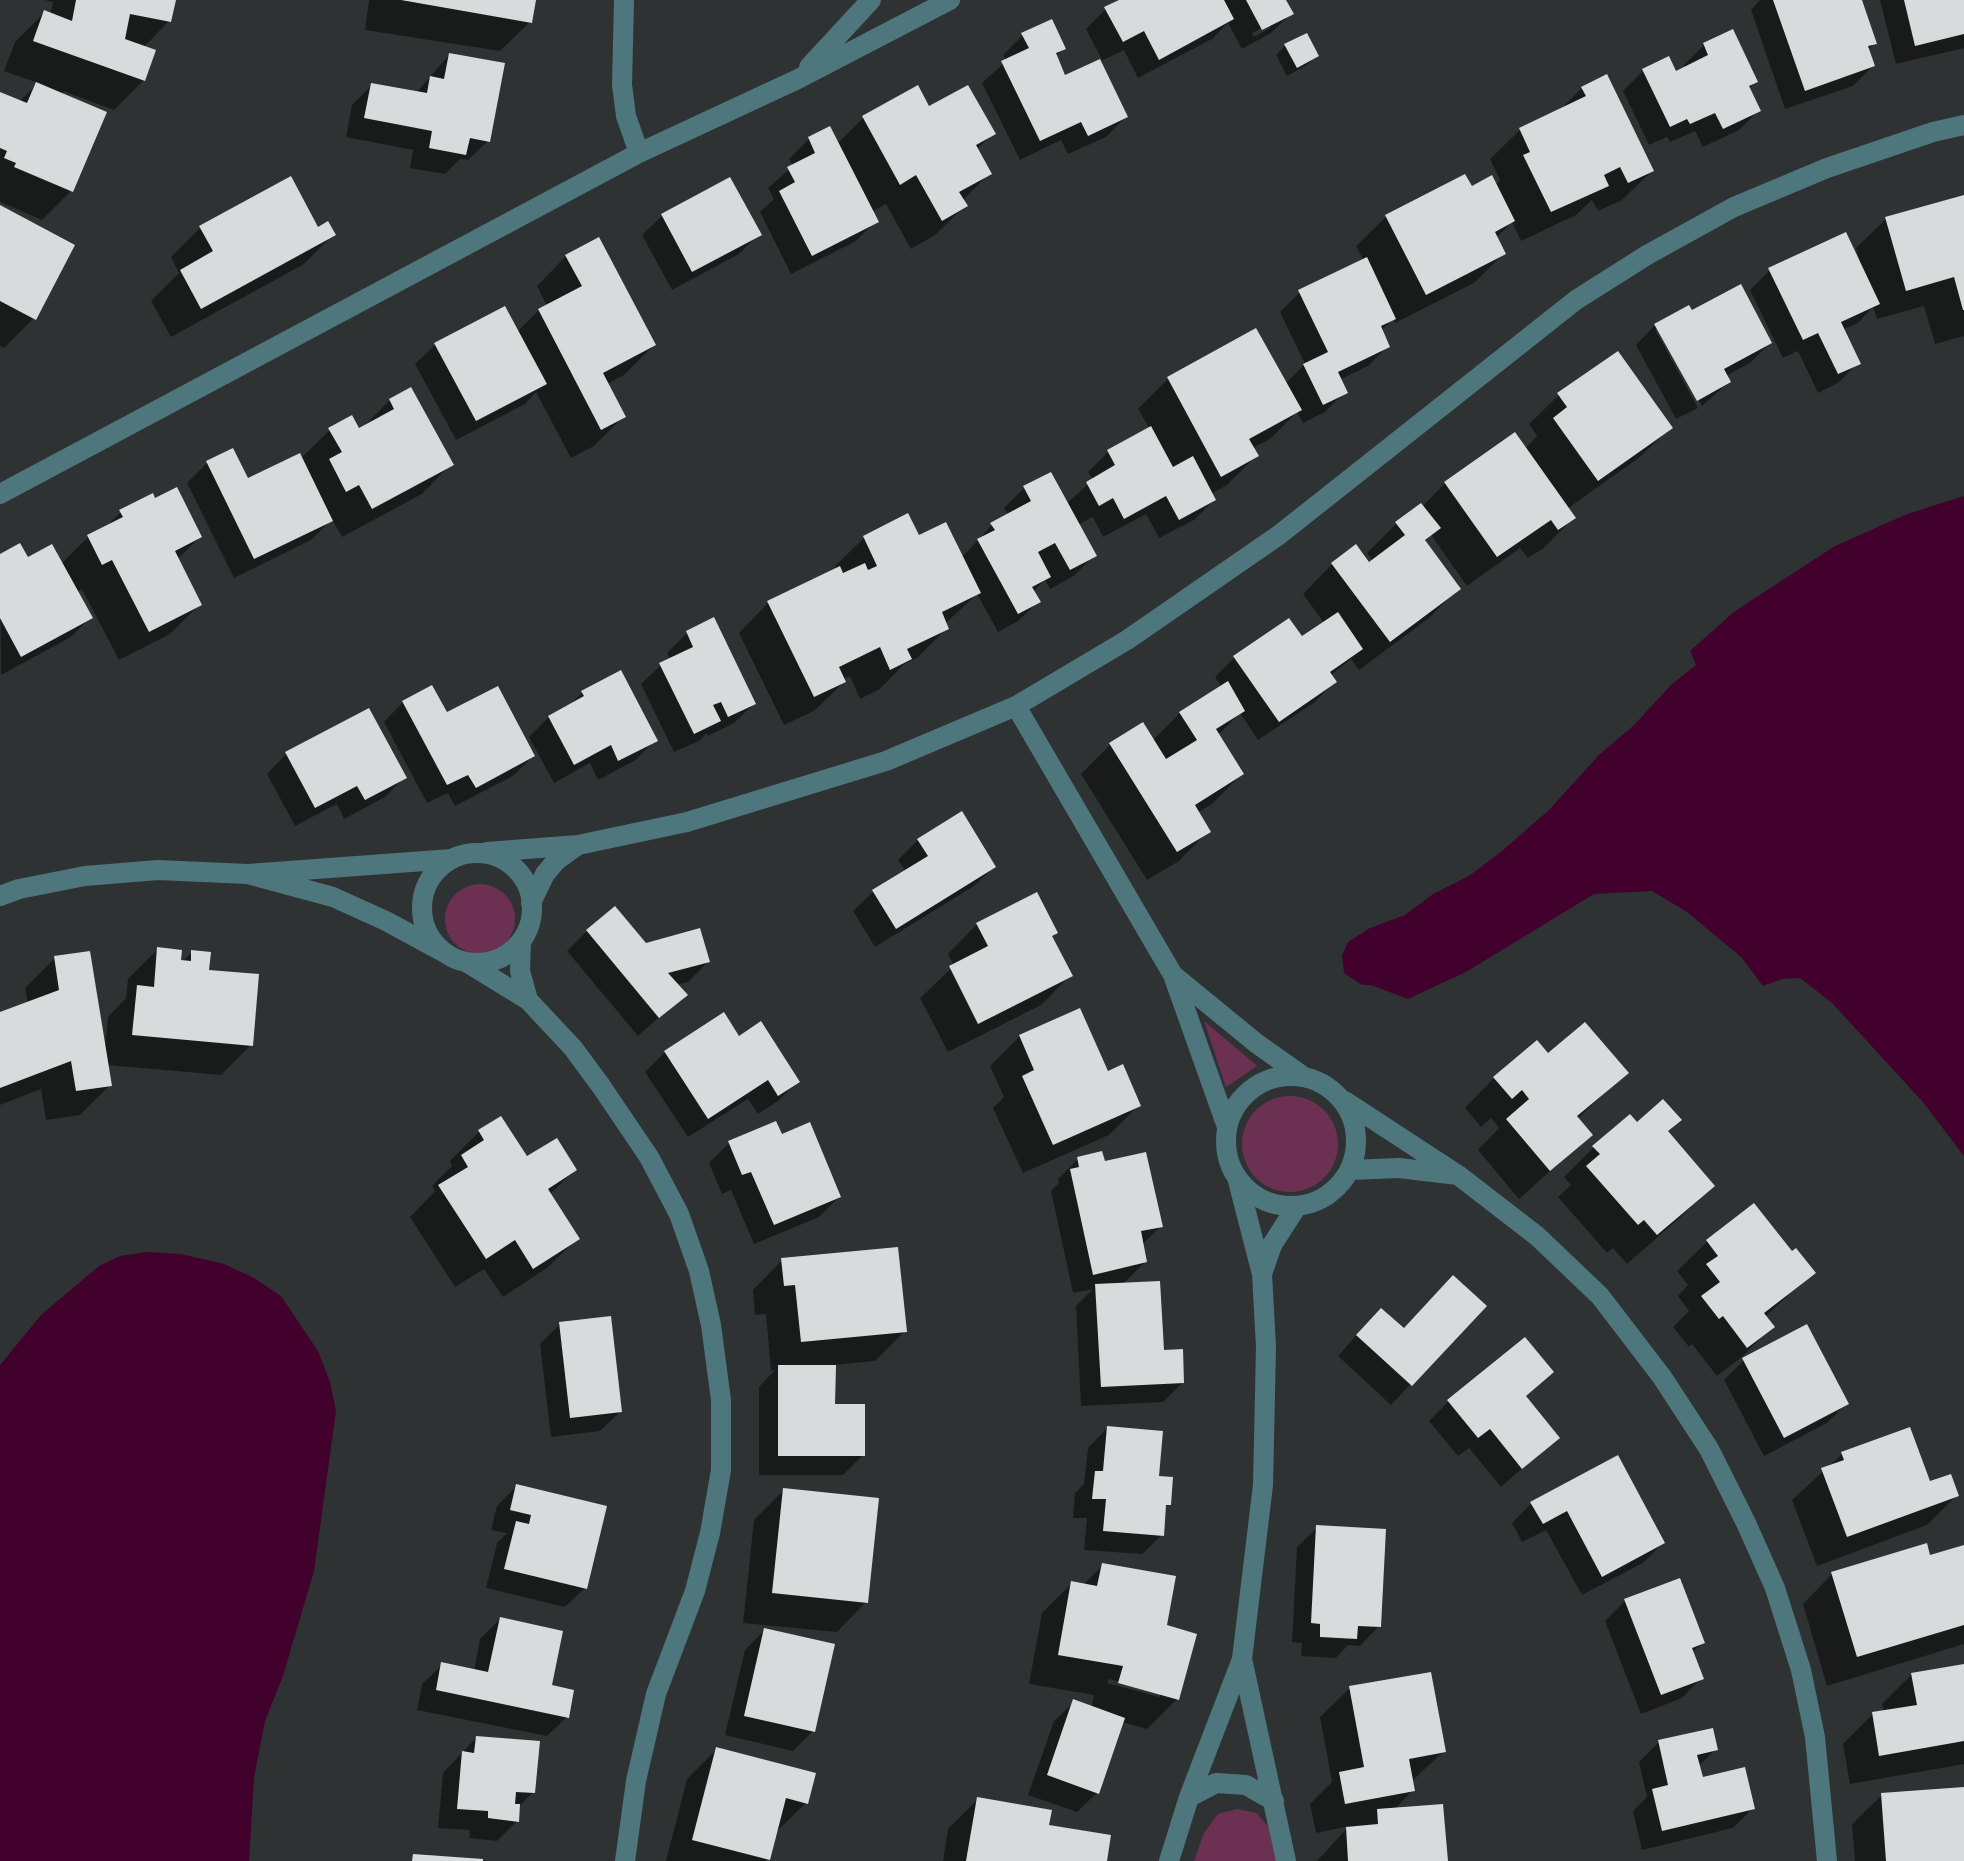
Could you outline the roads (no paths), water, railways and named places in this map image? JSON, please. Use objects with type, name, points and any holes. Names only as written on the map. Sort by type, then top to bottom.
[{"type":"street","points":[[624,0],[622,85],[626,116],[639,153]]},
{"type":"street","points":[[798,79],[871,0]]},
{"type":"street","points":[[0,494],[639,153],[798,79],[950,0]]},
{"type":"street","points":[[0,896],[19,889],[85,876],[158,870],[248,874],[452,859],[476,853],[578,845],[687,822],[886,761],[1016,706],[1127,640],[1279,535],[1576,300],[1647,255],[1734,207],[1827,168],[1933,132],[1964,125]]},
{"type":"street","points":[[1016,706],[1173,975],[1227,1127],[1229,1162],[1248,1190],[1279,1205],[1297,1206],[1318,1200],[1336,1188],[1350,1170],[1356,1153],[1356,1134],[1342,1099]]},
{"type":"street","points":[[466,962],[481,963],[496,959],[510,952],[521,941],[527,929],[531,903],[545,874],[556,861],[578,845]]},
{"type":"street","points":[[476,853],[492,855],[507,862],[528,887],[531,903]]},
{"type":"street","points":[[445,953],[432,940],[423,923],[421,904],[426,886],[437,870],[452,859]]},
{"type":"street","points":[[248,874],[333,897],[466,962],[528,1000],[573,1048],[601,1086],[649,1157],[679,1214],[699,1271],[711,1325],[721,1400],[721,1470],[710,1533],[695,1591],[656,1694],[636,1781],[625,1861]]},
{"type":"street","points":[[521,941],[520,971],[528,1000]]},
{"type":"street","points":[[1173,975],[1256,1043],[1304,1077],[1325,1085],[1458,1175],[1537,1236],[1600,1296],[1662,1377],[1709,1449],[1775,1588],[1801,1670],[1815,1737],[1827,1861]]},
{"type":"street","points":[[1227,1127],[1234,1108],[1247,1093],[1264,1082],[1283,1076],[1304,1077]]},
{"type":"street","points":[[1350,1170],[1399,1168],[1458,1175]]},
{"type":"street","points":[[1169,1861],[1189,1797],[1242,1659],[1263,1485],[1266,1347],[1262,1274],[1237,1177]]},
{"type":"street","points":[[1262,1274],[1272,1245],[1297,1206]]},
{"type":"street","points":[[1242,1659],[1286,1861]]},
{"type":"street","points":[[1189,1797],[1216,1783],[1246,1785],[1274,1801]]}]
